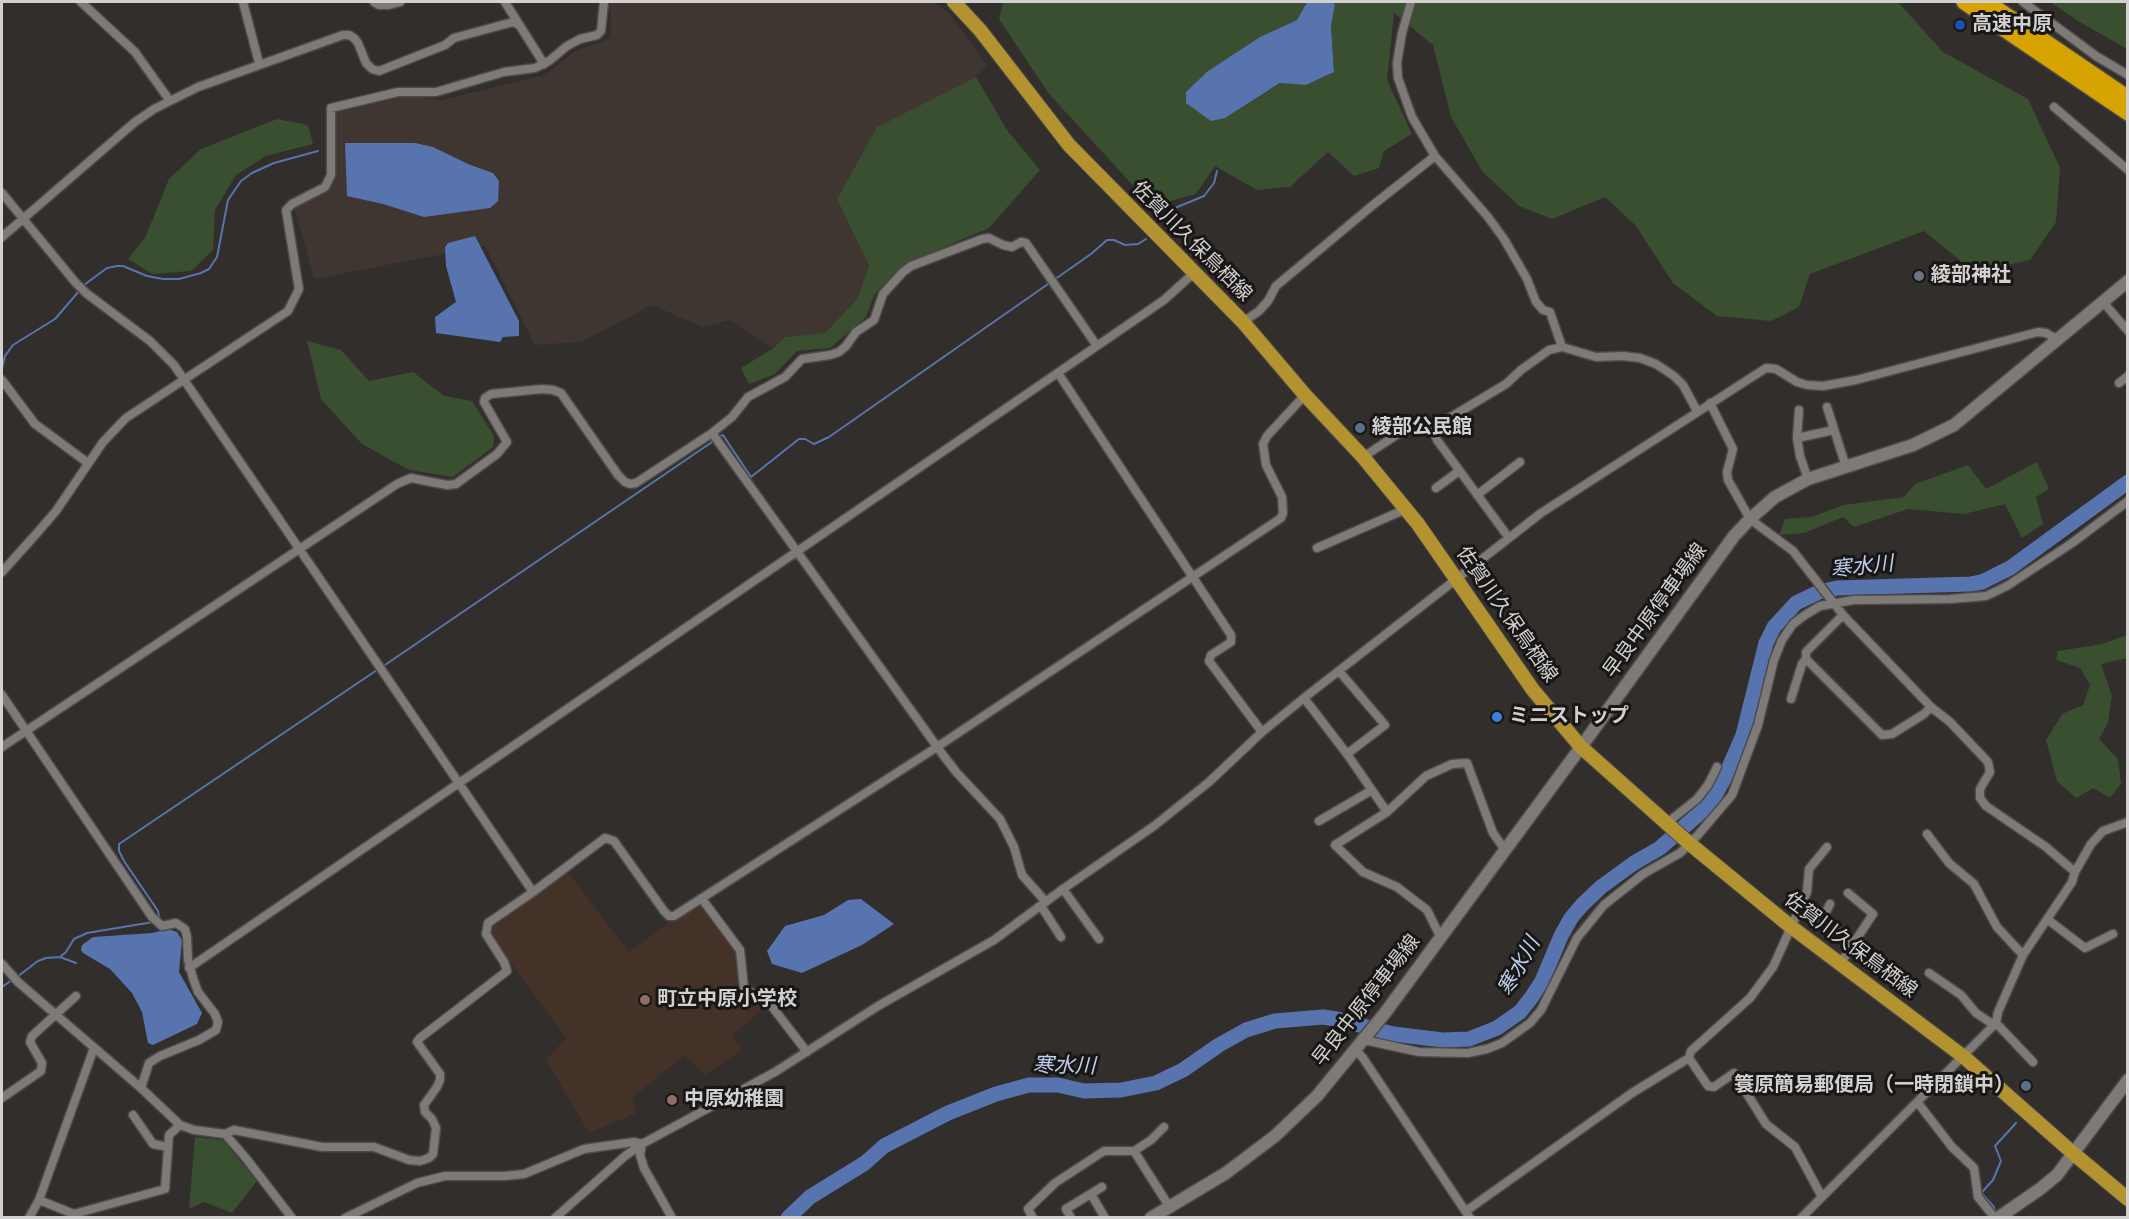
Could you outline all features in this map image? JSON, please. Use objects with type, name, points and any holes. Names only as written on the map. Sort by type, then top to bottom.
[{"type":"highway","points":[[1964,2],[2127,113]]},
{"type":"highway","points":[[1987,2],[2127,98]]},
{"type":"main road","name":"佐賀川久保鳥栖線","points":[[954,2],[980,30],[1069,145],[1244,322],[1305,395],[1363,457],[1406,509],[1458,580],[1533,690],[1581,747],[1690,844],[1790,926],[1965,1057],[2127,1199]]},
{"type":"main road","name":"早良中原停車場線","points":[[1151,1218],[1226,1173],[1275,1136],[1317,1096],[1385,1013],[1734,536],[1750,519],[1775,497],[1808,479],[1913,446],[1954,425],[2127,281]]},
{"type":"main road","points":[[1994,1215],[2040,1189],[2057,1175],[2127,1080]]},
{"type":"street","points":[[81,2],[135,52],[170,101]]},
{"type":"street","points":[[243,2],[260,58],[259,63]]},
{"type":"street","points":[[374,2],[389,5],[400,2]]},
{"type":"street","points":[[505,2],[544,64]]},
{"type":"street","points":[[2,572],[56,511],[103,442],[126,418],[288,311],[299,289],[286,210],[292,204],[325,187],[331,175],[331,108],[398,92],[436,92],[504,72],[535,68],[580,39],[597,35],[601,31],[604,2]]},
{"type":"street","points":[[1411,2],[1398,49],[1398,78],[1412,117],[1435,156],[1504,239],[1527,279],[1536,302],[1543,310],[1550,312],[1562,347]]},
{"type":"street","points":[[2023,2],[2096,56],[2127,75]]},
{"type":"street","points":[[2,237],[135,122],[198,87],[259,63],[343,35],[349,34],[358,43],[366,63],[372,69],[379,71],[445,45],[454,38],[513,22],[519,25]]},
{"type":"street","points":[[2054,107],[2127,170]]},
{"type":"street","points":[[1244,322],[1268,301],[1276,286],[1372,205],[1435,156]]},
{"type":"street","points":[[2,193],[75,282],[86,293],[150,341],[174,365],[533,892]]},
{"type":"street","points":[[2,747],[298,548],[405,480],[411,478],[447,485],[456,484],[497,454],[507,442],[484,402],[485,398],[491,394],[542,389],[561,393],[618,475],[630,484],[636,483],[712,433],[732,417],[748,398],[785,377],[802,359],[830,356],[846,346],[856,332],[874,320],[883,294],[911,266],[989,238],[1012,247],[1021,242],[1026,243],[1097,346]]},
{"type":"street","points":[[189,968],[1164,300],[1195,272]]},
{"type":"street","points":[[2103,302],[2127,331]]},
{"type":"street","points":[[555,1218],[625,1156],[642,1144],[743,1091],[878,1006],[994,940],[1154,826],[1209,782],[1262,732],[1304,698],[1541,513],[1766,368],[1776,369],[1797,382],[1823,386],[1856,380],[2038,332],[2046,333],[2058,340]]},
{"type":"street","points":[[1433,430],[1506,384],[1521,370],[1549,351],[1562,347],[1590,356],[1640,358],[1656,364],[1683,385],[1697,411]]},
{"type":"street","points":[[1058,373],[1231,635],[1231,642],[1211,655],[1209,661],[1262,732]]},
{"type":"street","points":[[2119,383],[2127,376]]},
{"type":"street","points":[[2,380],[35,424],[88,462]]},
{"type":"street","points":[[2,964],[18,982],[141,1088],[180,1125],[194,1130],[225,1134],[234,1130],[322,1147],[374,1148],[409,1160],[420,1161],[429,1158],[433,1154],[436,1128],[432,1119],[425,1112],[424,1105],[437,1087],[440,1074],[417,1042],[505,975],[507,966],[486,934],[486,927],[495,917],[533,892],[605,838],[614,841],[669,916],[674,916],[938,747],[1281,518],[1282,497],[1266,465],[1263,444],[1267,436],[1305,395]]},
{"type":"street","points":[[1710,403],[1732,448],[1727,472],[1728,480],[1750,519],[1793,550],[1843,615],[1931,707],[1950,722],[1988,762],[1990,772],[1980,789],[1980,798],[1986,806],[2046,847],[2075,872]]},
{"type":"street","points":[[1827,407],[1846,467]]},
{"type":"street","points":[[1798,410],[1797,438],[1808,479]]},
{"type":"street","points":[[1363,457],[1398,434],[1421,427],[1433,430]]},
{"type":"street","points":[[1433,430],[1437,440],[1509,538]]},
{"type":"street","points":[[1797,438],[1834,430]]},
{"type":"street","points":[[712,433],[957,773],[1000,819],[1014,847],[1022,875],[1043,904],[1061,937]]},
{"type":"street","points":[[1477,495],[1520,462]]},
{"type":"street","points":[[1436,488],[1459,471]]},
{"type":"street","points":[[1364,1040],[1419,1052],[1468,1053],[1487,1049],[1517,1034],[1541,1010],[1577,938],[1604,905],[1628,884],[1680,853],[1732,795],[1758,725],[1774,660],[1782,640],[1793,624],[1805,615],[1820,606],[1854,600],[1950,599],[1986,596],[2007,586],[2063,549],[2127,501]]},
{"type":"street","points":[[1317,548],[1406,509]]},
{"type":"street","points":[[1791,699],[1802,664],[1806,659],[1806,652],[1843,615]]},
{"type":"street","points":[[1806,659],[1882,735],[1892,734],[1931,707]]},
{"type":"street","points":[[1339,671],[1385,725],[1347,754]]},
{"type":"street","points":[[2,695],[155,921],[162,926],[176,923],[184,929],[188,937],[189,968],[198,992],[215,1014],[218,1022],[216,1030],[199,1040],[159,1056],[150,1063],[141,1088]]},
{"type":"street","points":[[1304,698],[1347,754],[1387,812]]},
{"type":"street","points":[[1441,938],[1427,910],[1396,886],[1363,872],[1335,845],[1387,812],[1426,776],[1452,764],[1467,763],[1493,833],[1505,850]]},
{"type":"street","points":[[1667,823],[1697,799],[1708,785],[1717,767]]},
{"type":"street","points":[[1319,821],[1371,790]]},
{"type":"street","points":[[1801,1218],[1965,1057],[1996,1023],[1998,1012],[2023,955],[2072,882],[2075,872],[2097,837],[2103,831],[2127,822]]},
{"type":"street","points":[[1927,834],[1949,863],[1974,884],[1997,927],[2023,955]]},
{"type":"street","points":[[1356,1050],[1468,1214],[1632,1093],[1689,1058],[1691,1051],[1750,998],[1773,967],[1807,892],[1809,869],[1827,847]]},
{"type":"street","points":[[1063,889],[1099,939]]},
{"type":"street","points":[[1840,964],[1873,914],[1848,893]]},
{"type":"street","points":[[702,899],[740,950],[744,988],[770,1004],[807,1052]]},
{"type":"street","points":[[1830,904],[1821,922],[1855,942]]},
{"type":"street","points":[[2047,919],[2085,948],[2113,934]]},
{"type":"street","points":[[1929,973],[1961,995],[1976,1013],[1991,1023],[1996,1023],[2033,1062]]},
{"type":"street","points":[[2,1098],[41,1071],[42,1063],[30,1042],[32,1036],[76,996]]},
{"type":"street","points":[[30,1218],[39,1200],[94,1048]]},
{"type":"street","points":[[1689,1058],[1708,1086],[1714,1087],[1734,1073],[1766,1124],[1795,1147],[1822,1197]]},
{"type":"street","points":[[1918,1103],[1952,1147],[1974,1168],[1978,1197],[1994,1215]]},
{"type":"street","points":[[133,1115],[153,1144],[168,1147]]},
{"type":"street","points":[[39,1200],[74,1214],[165,1189],[169,1135],[180,1125]]},
{"type":"street","points":[[1033,1218],[1028,1209],[1055,1183],[1104,1151],[1134,1151],[1151,1140],[1164,1127]]},
{"type":"street","points":[[225,1134],[245,1156],[292,1218]]},
{"type":"street","points":[[345,1218],[417,1183],[445,1176],[524,1174],[584,1149],[642,1144]]},
{"type":"street","points":[[642,1144],[640,1155],[644,1168],[672,1218]]},
{"type":"street","points":[[1134,1151],[1170,1206]]},
{"type":"street","points":[[1071,1218],[1066,1209],[1102,1187]]},
{"type":"street","points":[[1091,1194],[1105,1218]]},
{"type":"shaded area","points":[[610,2],[934,2],[950,14],[987,66],[976,77],[877,127],[837,199],[869,266],[857,299],[825,333],[785,337],[772,348],[730,320],[702,327],[652,305],[581,342],[535,345],[485,246],[314,279],[294,206],[333,184],[333,112],[402,95],[442,100],[544,75],[575,51],[611,38]]},
{"type":"shaded area","name":"町立中原小学校","points":[[566,870],[629,952],[700,903],[735,950],[740,993],[764,1007],[732,1036],[743,1049],[705,1075],[685,1055],[632,1098],[636,1113],[589,1133],[546,1060],[566,1038],[489,933],[492,923]]},
{"type":"green space","points":[[1003,2],[1307,2],[1297,20],[1260,37],[1208,71],[1225,118],[1281,83],[1306,85],[1334,72],[1331,26],[1335,4],[1331,2],[1898,2],[1943,52],[2028,99],[2060,168],[2056,222],[2030,260],[1974,272],[1924,231],[1810,274],[1799,307],[1771,321],[1717,316],[1673,283],[1636,226],[1605,197],[1552,219],[1519,206],[1482,171],[1451,117],[1433,45],[1394,13],[1387,80],[1412,134],[1384,151],[1379,168],[1354,176],[1328,152],[1290,187],[1257,190],[1215,166],[1196,194],[1152,206],[1049,94],[999,19]]},
{"type":"green space","points":[[2050,2],[2127,2],[2127,49],[2078,21]]},
{"type":"green space","points":[[976,77],[1007,130],[1040,170],[989,228],[904,264],[874,295],[866,317],[830,348],[797,351],[775,374],[749,384],[741,368],[772,349],[785,337],[825,333],[857,299],[869,266],[837,199],[877,127]]},
{"type":"green space","points":[[277,119],[308,125],[313,144],[266,156],[236,175],[215,210],[213,250],[191,271],[152,274],[128,259],[145,238],[169,179],[201,149]]},
{"type":"green space","points":[[307,341],[341,350],[369,381],[413,372],[444,396],[472,401],[494,436],[493,447],[453,477],[409,470],[362,444],[321,399]]},
{"type":"green space","points":[[2037,462],[2049,489],[2036,497],[2043,524],[2022,538],[2005,504],[1964,514],[1908,509],[1854,527],[1843,517],[1804,533],[1779,535],[1785,519],[1811,517],[1844,505],[1904,497],[1915,484],[1968,465],[1986,489]]},
{"type":"green space","points":[[2127,635],[2127,658],[2101,664],[2112,696],[2108,723],[2099,739],[2118,759],[2121,784],[2110,798],[2093,788],[2076,798],[2057,781],[2046,740],[2062,714],[2083,705],[2090,685],[2080,668],[2056,660],[2058,651],[2102,644]]},
{"type":"green space","points":[[195,1137],[223,1140],[257,1181],[232,1213],[204,1202],[189,1209]]},
{"type":"water","points":[[1307,2],[1335,4],[1331,26],[1334,72],[1306,85],[1280,83],[1225,118],[1211,121],[1186,103],[1186,92],[1208,71],[1260,37],[1297,20]]},
{"type":"water","points":[[345,143],[415,143],[433,147],[493,173],[499,181],[498,201],[490,208],[424,217],[347,196]]},
{"type":"water","points":[[475,236],[519,321],[519,336],[503,337],[500,342],[436,333],[435,317],[456,302],[446,266],[445,247],[448,243]]},
{"type":"water","points":[[861,899],[894,924],[862,945],[802,973],[772,964],[767,951],[785,926],[824,915],[848,900]]},
{"type":"water","points":[[168,929],[177,932],[182,940],[179,972],[202,1013],[197,1024],[153,1045],[148,1043],[142,1012],[132,993],[110,969],[81,950],[82,945],[93,937],[152,933]]},
{"type":"waterway","points":[[84,285],[107,268],[117,266],[163,279],[179,279],[209,269],[217,257],[228,200],[241,181],[274,163],[318,151]]},
{"type":"waterway","points":[[1164,218],[1175,208],[1204,196],[1214,183],[1217,171]]},
{"type":"waterway","points":[[719,437],[723,435],[751,477],[799,439],[805,439],[814,444],[829,437],[1091,254],[1107,240],[1114,240],[1125,245],[1138,244],[1146,239]]},
{"type":"waterway","points":[[2,368],[5,356],[13,345],[55,319],[80,290]]},
{"type":"waterway","points":[[382,667],[715,440]]},
{"type":"waterway","name":"寒水川","points":[[788,1218],[810,1197],[865,1163],[884,1146],[948,1113],[996,1094],[1029,1085],[1058,1085],[1084,1091],[1121,1090],[1156,1083],[1183,1070],[1219,1045],[1246,1030],[1275,1021],[1323,1017],[1393,1034],[1443,1040],[1469,1039],[1497,1028],[1520,1012],[1531,998],[1542,981],[1561,936],[1571,918],[1582,905],[1601,887],[1634,863],[1660,848],[1710,804],[1724,779],[1743,735],[1766,643],[1774,627],[1796,603],[1819,592],[1837,588],[1982,582],[2010,568],[2128,482]]},
{"type":"waterway","points":[[157,919],[158,911],[124,861],[119,851],[119,844],[377,670]]},
{"type":"waterway","points":[[60,957],[74,939],[87,933],[153,922]]},
{"type":"waterway","points":[[17,977],[38,961],[46,958],[60,957],[76,963]]},
{"type":"waterway","points":[[2,987],[12,980]]},
{"type":"waterway","points":[[1993,1213],[1994,1207],[1982,1192],[1993,1180],[2001,1161],[1995,1146],[2016,1123]]},
{"type":"place","name":"高速中原","points":[[1960,25]]},
{"type":"place","name":"綾部神社","points":[[1919,276]]},
{"type":"place","name":"綾部公民館","points":[[1360,428]]},
{"type":"place","name":"ミニストップ","points":[[1497,717]]},
{"type":"place","name":"町立中原小学校","points":[[645,1000]]},
{"type":"place","name":"簑原簡易郵便局（一時閉鎖中）","points":[[2026,1086]]},
{"type":"place","name":"中原幼稚園","points":[[672,1100]]}]
